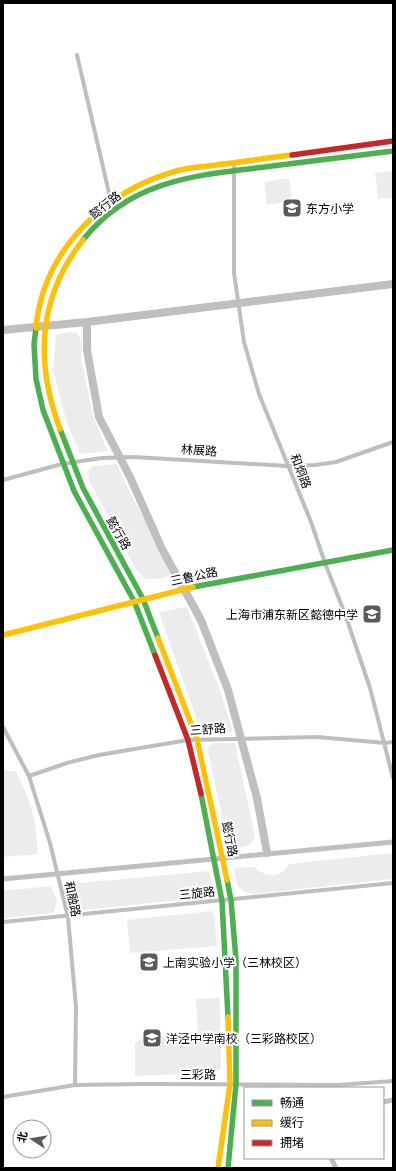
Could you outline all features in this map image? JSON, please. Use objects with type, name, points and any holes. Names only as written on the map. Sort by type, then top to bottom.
[{"type":"street","points":[[77,55],[113,210]]},
{"type":"street","name":"懿行路","points":[[218,1168],[230,1084],[226,961],[222,901],[211,842],[188,740],[134,601],[87,517],[62,464],[43,410],[36,379],[34,344],[37,313],[51,273],[66,246],[97,211],[129,189],[175,172],[234,162],[393,141]]},
{"type":"street","name":"懿行路","points":[[228,1168],[236,1084],[236,960],[231,900],[220,840],[197,739],[143,599],[115,546],[95,513],[72,462],[52,406],[45,376],[43,345],[47,314],[60,276],[76,249],[91,230],[113,210],[134,197],[165,183],[194,176],[393,151]]},
{"type":"street","name":"和炯路","points":[[234,162],[234,273],[244,342],[259,394],[311,522],[345,614],[370,688],[393,778]]},
{"type":"street","name":"林展路","points":[[3,480],[72,462],[134,456],[288,466],[336,462],[393,442]]},
{"type":"street","name":"三鲁公路","points":[[3,636],[134,601],[207,584],[393,550]]},
{"type":"street","name":"和融路","points":[[3,727],[29,776],[55,864],[68,917],[76,1007],[75,1085]]},
{"type":"street","name":"三舒路","points":[[29,776],[67,763],[99,755],[197,739],[317,737],[385,743],[393,742]]},
{"type":"street","name":"三旋路","points":[[3,922],[68,917],[393,883]]},
{"type":"street","name":"三彩路","points":[[3,1097],[75,1085],[338,1084],[393,1081]]},
{"type":"shaded area","points":[[393,171],[393,198],[378,199],[375,173]]},
{"type":"shaded area","points":[[289,178],[292,201],[267,205],[264,182]]},
{"type":"shaded area","points":[[70,332],[77,333],[82,342],[81,358],[93,415],[107,451],[80,454],[67,423],[53,370],[56,335]]},
{"type":"shaded area","points":[[117,464],[123,479],[174,575],[157,579],[146,579],[136,570],[89,480],[88,471],[93,466]]},
{"type":"shaded area","points":[[187,607],[221,693],[233,732],[201,732],[159,612]]},
{"type":"shaded area","points":[[214,743],[235,743],[255,837],[250,844],[244,847],[229,848],[208,752],[209,747]]},
{"type":"shaded area","points":[[3,771],[16,771],[25,792],[32,811],[36,831],[37,854],[3,857]]},
{"type":"shaded area","points":[[393,853],[393,879],[254,894],[240,889],[237,883],[234,868],[254,867],[263,873],[273,875],[281,872],[289,864]]},
{"type":"shaded area","points":[[209,871],[212,887],[209,897],[84,910],[74,904],[70,884]]},
{"type":"shaded area","points":[[51,886],[57,901],[53,913],[3,918],[3,891]]},
{"type":"shaded area","points":[[211,911],[214,915],[217,946],[130,953],[127,920]]},
{"type":"shaded area","points":[[220,998],[221,1068],[216,1073],[135,1076],[135,1043],[143,1038],[198,1034],[196,999]]},
{"type":"waterway","points":[[3,330],[87,322],[393,284]]},
{"type":"waterway","points":[[87,322],[87,350],[99,417],[130,477],[162,549],[201,620],[228,690],[257,798],[267,853]]},
{"type":"waterway","points":[[3,879],[393,842]]},
{"type":"waterway","points":[[384,1102],[393,1100]]},
{"type":"waterway","points":[[332,1159],[336,1168]]},
{"type":"traffic: fast","points":[[83,240],[102,219],[123,204],[145,192],[169,183],[219,173],[393,151]]},
{"type":"traffic: fast","points":[[36,328],[34,344],[36,379],[43,410],[74,491],[134,601],[155,655]]},
{"type":"traffic: fast","points":[[60,429],[83,488],[143,599],[158,638]]},
{"type":"traffic: fast","points":[[193,587],[393,550]]},
{"type":"traffic: fast","points":[[201,794],[222,901],[228,1017]]},
{"type":"traffic: fast","points":[[227,880],[231,900],[236,960],[236,1084],[228,1168]]},
{"type":"traffic: slow","points":[[36,328],[41,300],[51,273],[65,249],[83,227],[104,208],[127,192],[153,179],[180,170],[292,155]]},
{"type":"traffic: slow","points":[[60,429],[52,404],[47,379],[44,355],[45,331],[49,307],[57,284],[68,262],[83,240]]},
{"type":"traffic: slow","points":[[3,635],[193,587]]},
{"type":"traffic: slow","points":[[158,638],[197,739],[227,880]]},
{"type":"traffic: slow","points":[[218,1168],[230,1084],[228,1017]]},
{"type":"traffic: jam","points":[[292,155],[393,141]]},
{"type":"traffic: jam","points":[[155,655],[188,740],[201,794]]},
{"type":"place","name":"东方小学","points":[[292,208]]},
{"type":"place","name":"上海市浦东新区懿德中学","points":[[372,614]]},
{"type":"place","name":"上南实验小学（三林校区）","points":[[149,962]]},
{"type":"place","name":"洋泾中学南校（三彩路校区）","points":[[152,1038]]}]
